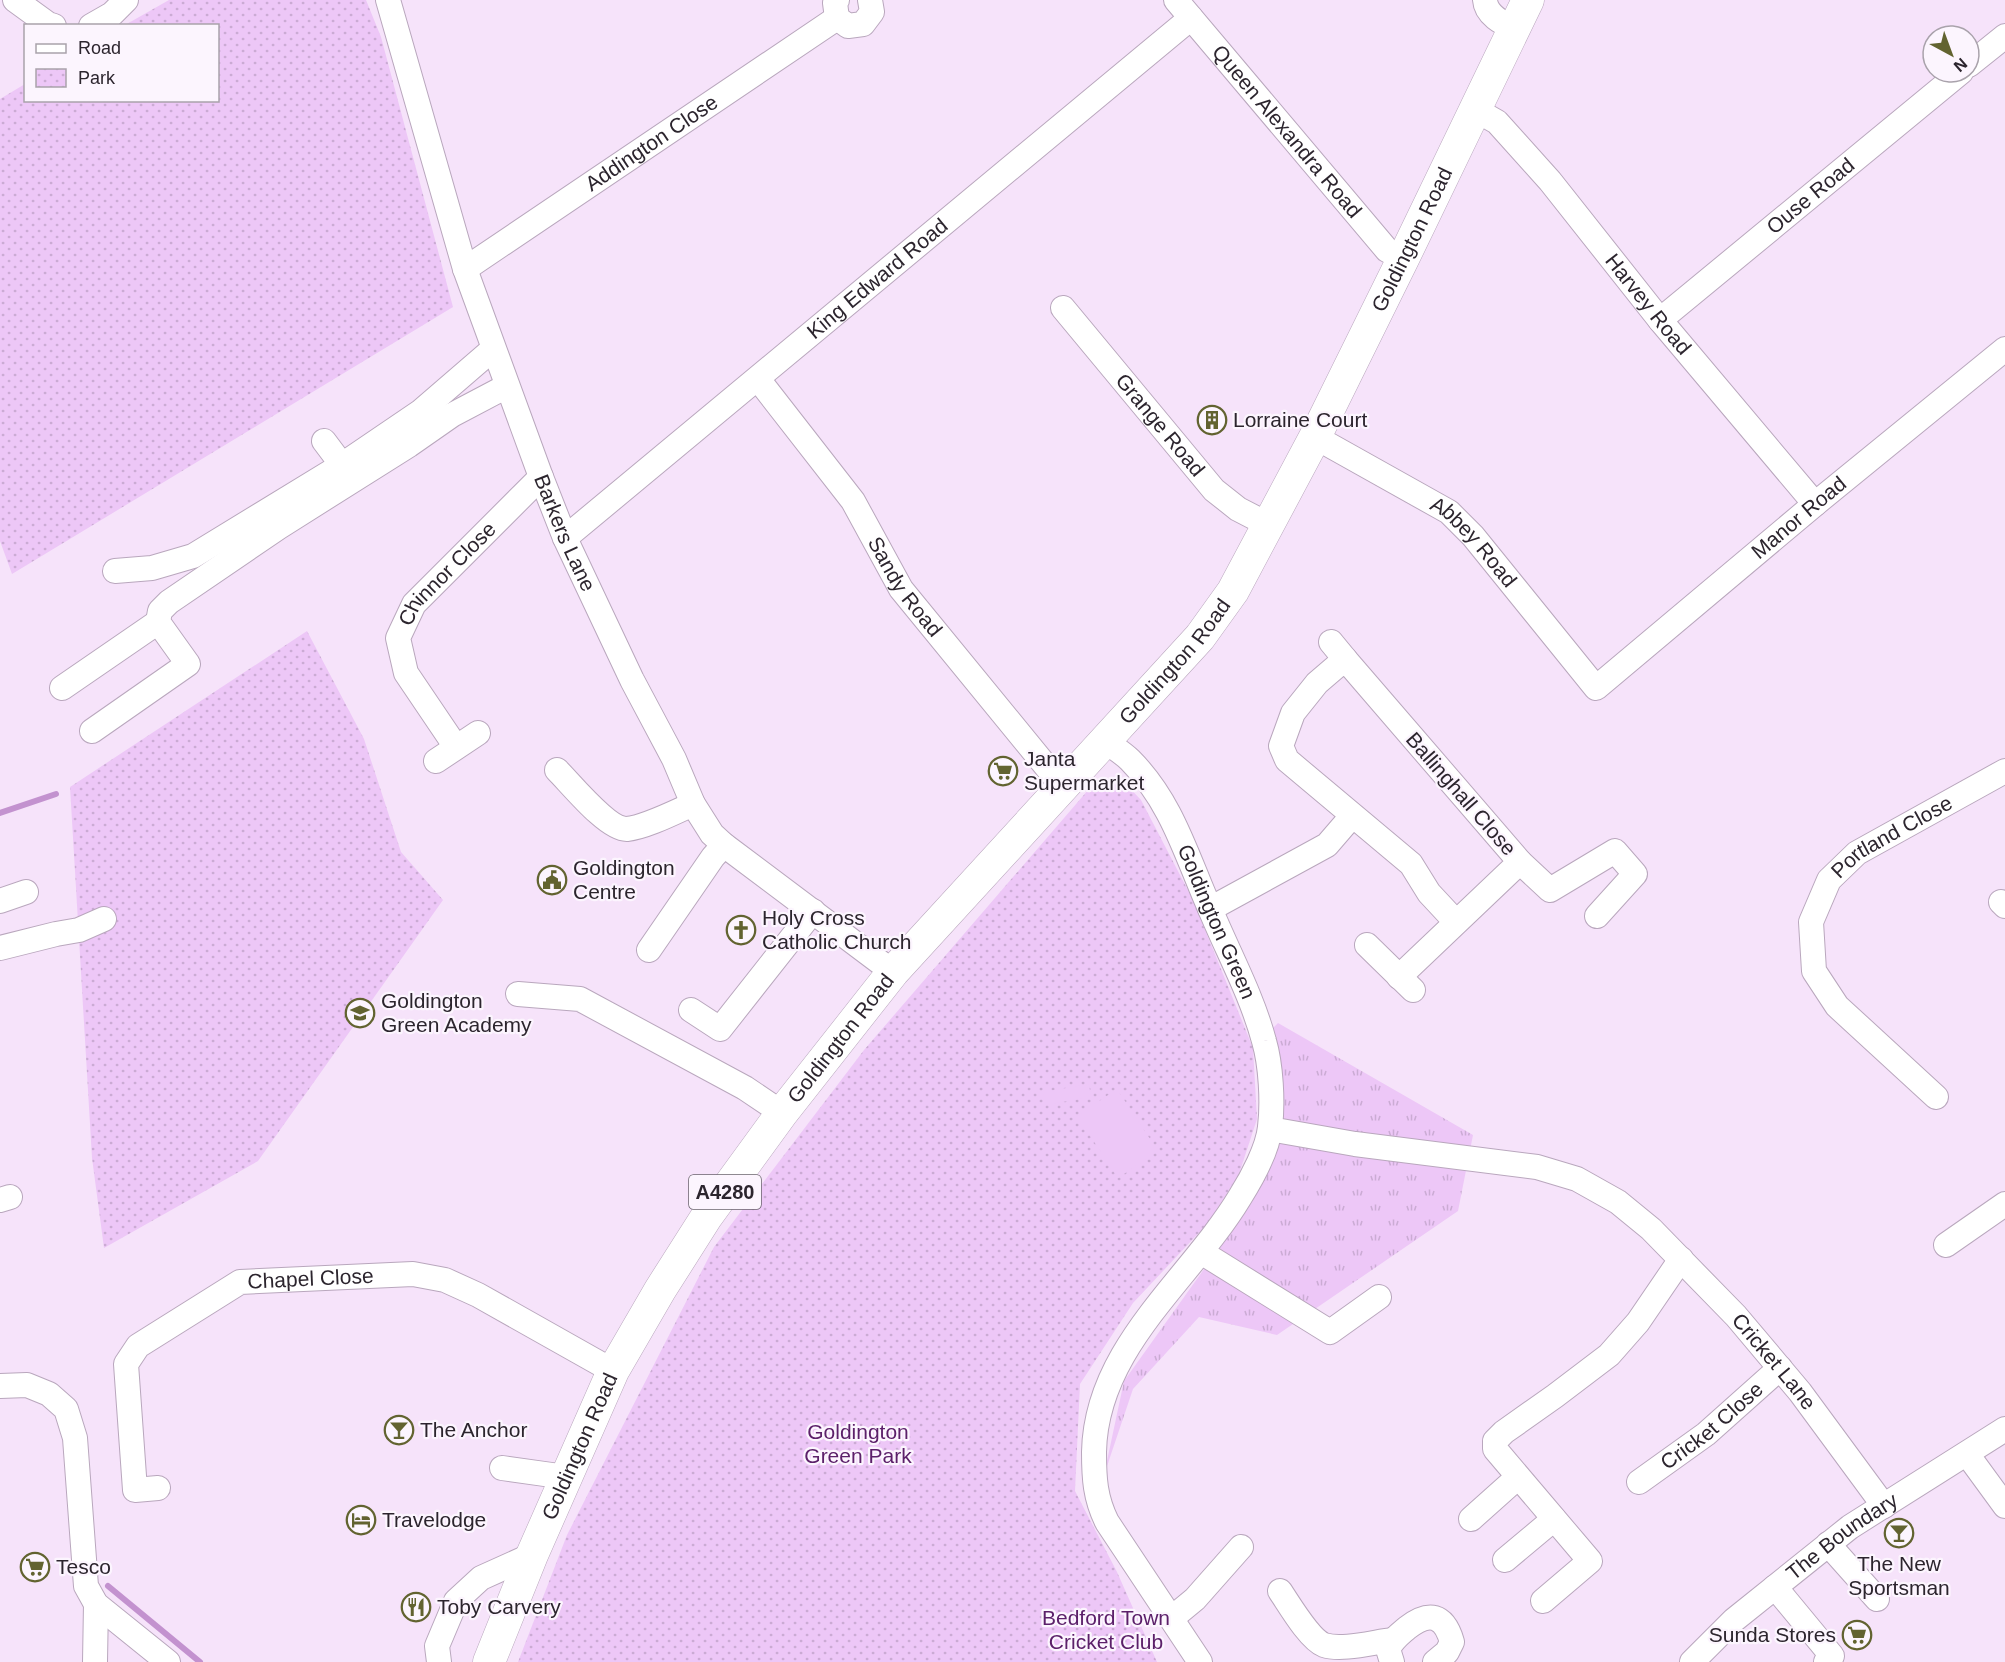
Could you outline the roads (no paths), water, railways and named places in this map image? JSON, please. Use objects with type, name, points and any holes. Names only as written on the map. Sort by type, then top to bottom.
[{"type":"main road","name":"Goldington Road","points":[[489,1662],[532,1555],[613,1371],[660,1290],[707,1216],[783,1113],[893,972],[1200,637],[1233,591],[1315,437],[1404,259],[1528,0]]},
{"type":"street","points":[[15,0],[48,24]]},
{"type":"street","points":[[94,24],[112,14],[126,0]]},
{"type":"street","name":"Addington Close","points":[[465,269],[837,9],[848,27],[863,24],[872,12],[870,0]]},
{"type":"street","points":[[1485,0],[1485,5],[1498,21],[1515,28]]},
{"type":"street","name":"Barkers Lane","points":[[394,2],[465,269],[493,349],[565,538],[632,680],[674,759],[693,804],[712,834],[724,845],[893,972]]},
{"type":"street","name":"Queen Alexandra Road","points":[[1184,9],[1387,250],[1404,259]]},
{"type":"street","name":"King Edward Road","points":[[565,538],[758,379],[1184,9]]},
{"type":"street","points":[[1981,55],[2005,36]]},
{"type":"street","name":"Ouse Road","points":[[1660,320],[1946,84]]},
{"type":"street","name":"Harvey Road","points":[[1476,110],[1497,122],[1550,181],[1660,320],[1815,504]]},
{"type":"street","name":"Grange Road","points":[[1063,308],[1214,490],[1238,509],[1269,525]]},
{"type":"street","points":[[114,571],[152,568],[193,556],[342,465],[420,412],[493,349]]},
{"type":"street","name":"Manor Road","points":[[1596,688],[1815,504],[2005,349]]},
{"type":"street","name":"Sandy Road","points":[[758,379],[853,501],[901,589],[1063,787]]},
{"type":"street","points":[[62,688],[158,622],[160,611],[169,602],[279,527],[452,416],[507,386]]},
{"type":"street","name":"Abbey Road","points":[[1315,437],[1449,512],[1473,536],[1596,688]]},
{"type":"street","points":[[324,441],[342,465]]},
{"type":"street","name":"Chinnor Close","points":[[478,733],[446,754],[406,673],[398,638],[414,604],[541,477]]},
{"type":"street","points":[[92,731],[188,664],[158,622]]},
{"type":"street","name":"Ballinghall Close","points":[[1367,945],[1406,983],[1456,922],[1520,862],[1338,650],[1317,683],[1293,713],[1281,746],[1287,760],[1411,864],[1429,893],[1456,922]]},
{"type":"street","name":"Goldington Green","points":[[1105,741],[1130,759],[1159,796],[1181,835],[1210,909],[1245,987],[1265,1042],[1271,1087],[1270,1129],[1254,1174],[1230,1214],[1134,1336],[1108,1382],[1095,1431],[1094,1473],[1098,1504],[1107,1522],[1200,1662]]},
{"type":"street","points":[[558,770],[612,824],[626,829],[693,804]]},
{"type":"street","name":"Portland Close","points":[[1936,1097],[1837,1005],[1814,971],[1811,922],[1829,880],[1857,853],[2005,771]]},
{"type":"street","points":[[1210,909],[1328,844],[1352,816]]},
{"type":"street","points":[[649,950],[713,857],[724,845]]},
{"type":"street","points":[[1520,862],[1550,890],[1615,851],[1635,874],[1597,916]]},
{"type":"street","points":[[0,901],[26,892]]},
{"type":"street","points":[[691,1010],[720,1029],[813,911]]},
{"type":"street","points":[[0,948],[79,930],[104,918]]},
{"type":"street","points":[[518,994],[580,999],[746,1088],[783,1113]]},
{"type":"street","name":"Cricket Lane","points":[[1270,1129],[1355,1144],[1537,1167],[1577,1179],[1618,1202],[1651,1229],[1736,1316],[1780,1368],[1884,1506]]},
{"type":"street","points":[[1946,1245],[2005,1204]]},
{"type":"street","points":[[1201,1252],[1330,1332],[1378,1297]]},
{"type":"street","points":[[1543,1601],[1590,1561],[1495,1449],[1495,1441],[1609,1355],[1638,1322],[1681,1259]]},
{"type":"street","name":"Chapel Close","points":[[158,1488],[135,1490],[126,1364],[138,1346],[240,1282],[413,1274],[445,1280],[478,1295],[613,1371]]},
{"type":"street","name":"Cricket Close","points":[[1640,1482],[1706,1434],[1780,1368]]},
{"type":"street","points":[[0,1386],[27,1385],[49,1394],[66,1409],[75,1438],[86,1586],[96,1604],[168,1662]]},
{"type":"street","name":"The Boundary","points":[[1692,1662],[1734,1620],[1828,1544],[2005,1429]]},
{"type":"street","points":[[1967,1454],[2005,1506]]},
{"type":"street","points":[[502,1468],[566,1477]]},
{"type":"street","points":[[1471,1519],[1518,1477]]},
{"type":"street","points":[[1505,1560],[1554,1519]]},
{"type":"street","points":[[1828,1544],[1877,1599]]},
{"type":"street","points":[[1172,1618],[1195,1599],[1241,1546]]},
{"type":"street","points":[[439,1662],[437,1646],[456,1600],[481,1578],[532,1555]]},
{"type":"street","points":[[1775,1587],[1832,1656],[1826,1662]]},
{"type":"street","points":[[1280,1591],[1309,1632],[1321,1644],[1336,1647],[1393,1651],[1419,1619],[1427,1617],[1438,1620],[1449,1633],[1452,1642],[1447,1652],[1435,1662]]},
{"type":"street","points":[[95,1662],[96,1604]]},
{"type":"waterway","points":[[0,813],[56,794]]},
{"type":"waterway","points":[[108,1586],[200,1662]]},
{"type":"place","name":"Lorraine Court","points":[[1212,420]]},
{"type":"place","name":"Janta Supermarket","points":[[1003,771]]},
{"type":"place","name":"Goldington Centre","points":[[552,880]]},
{"type":"place","name":"Holy Cross Catholic Church","points":[[741,930]]},
{"type":"place","name":"Goldington Green Academy","points":[[360,1013]]},
{"type":"place","name":"The Anchor","points":[[399,1430]]},
{"type":"place","name":"Travelodge","points":[[361,1520]]},
{"type":"place","name":"The New Sportsman","points":[[1899,1533]]},
{"type":"place","name":"Tesco","points":[[35,1567]]},
{"type":"place","name":"Toby Carvery","points":[[416,1607]]},
{"type":"place","name":"Sunda Stores","points":[[1857,1635]]},
{"type":"park label","name":"Goldington Green Park","points":[[858,1444]]},
{"type":"park label","name":"Bedford Town Cricket Club","points":[[1106,1630]]}]
